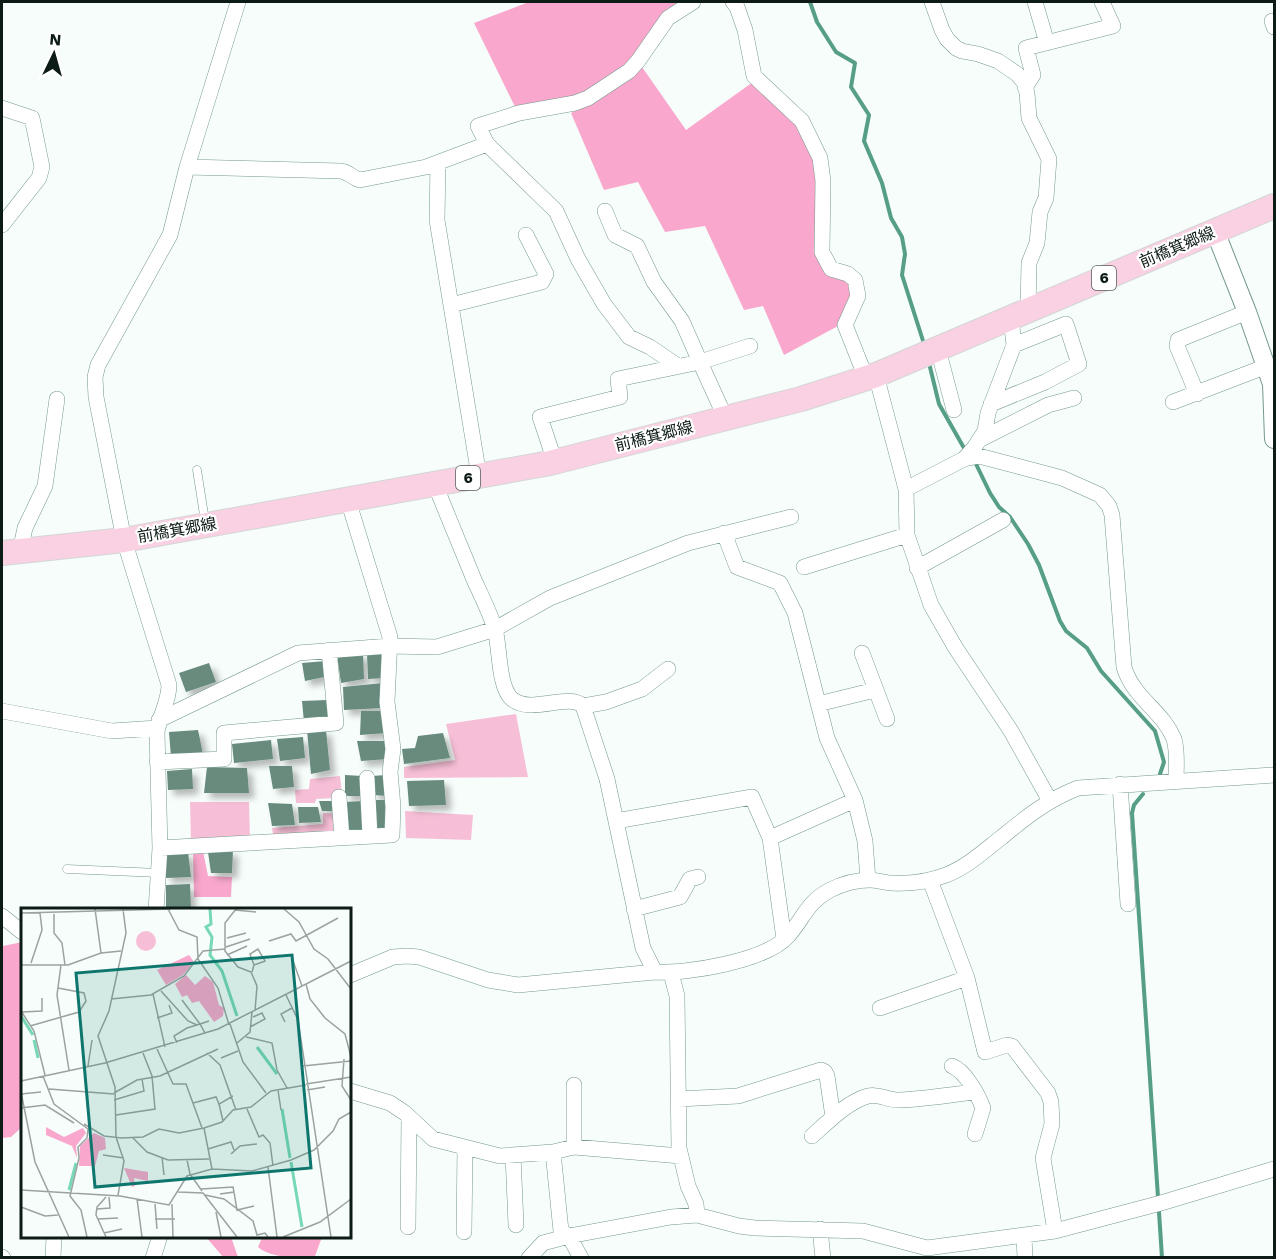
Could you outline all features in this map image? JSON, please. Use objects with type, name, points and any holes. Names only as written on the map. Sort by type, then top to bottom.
[{"type":"main road","name":"前橋箕郷線","points":[[11,552],[124,540],[555,462],[801,399],[871,377],[1275,206]]},
{"type":"street","points":[[156,908],[160,848],[158,724],[169,696],[169,685],[124,540],[96,397],[95,377],[103,355],[167,243],[187,167],[238,2]]},
{"type":"street","points":[[678,366],[650,347],[628,336],[604,304],[583,268],[556,212],[487,144],[478,126],[519,113],[575,103],[588,98],[629,71],[644,54],[668,18],[693,2]]},
{"type":"street","points":[[733,2],[745,30],[754,76],[802,121],[820,158],[823,181],[822,252],[831,269],[849,274],[855,280],[858,296],[845,325],[871,377],[906,489],[907,535],[917,568],[932,605],[955,647],[1011,731],[1050,801]]},
{"type":"street","points":[[932,2],[942,30],[951,43],[962,51],[998,61],[1017,74],[1025,87],[1029,118],[1046,148],[1050,166],[1046,198],[1040,212],[1037,243],[1029,263],[1014,345],[991,404],[985,431],[964,459]]},
{"type":"street","points":[[1035,2],[1047,43]]},
{"type":"street","points":[[1025,87],[1033,75],[1026,48],[1113,26],[1102,2]]},
{"type":"street","points":[[2,108],[32,118],[42,167],[39,178],[2,225]]},
{"type":"street","points":[[187,167],[341,171],[360,180],[426,167],[487,144]]},
{"type":"street","points":[[438,163],[437,220],[479,476]]},
{"type":"street","points":[[605,211],[615,235],[637,246],[654,282],[682,321],[725,417]]},
{"type":"street","points":[[1215,231],[1267,366],[1272,384],[1275,439]]},
{"type":"street","points":[[451,304],[542,282],[546,274],[526,234]]},
{"type":"street","points":[[1197,394],[1176,345],[1178,340],[1247,312]]},
{"type":"street","points":[[991,404],[1045,382],[1079,364],[1066,324],[1014,345]]},
{"type":"street","points":[[555,462],[540,417],[620,397],[618,379],[700,362],[750,346]]},
{"type":"street","points":[[932,352],[954,410]]},
{"type":"street","points":[[1173,402],[1267,366]]},
{"type":"street","points":[[979,440],[1048,405],[1074,398]]},
{"type":"street","points":[[11,552],[45,486],[57,399]]},
{"type":"street","points":[[906,489],[964,459],[979,456],[1062,478],[1100,495],[1109,506],[1112,515],[1124,667],[1132,687],[1167,726],[1174,739],[1176,781]]},
{"type":"street","points":[[435,484],[495,629],[505,686],[513,700],[521,704],[536,705],[573,701],[583,706],[607,779],[643,948],[655,972]]},
{"type":"street","points":[[160,848],[392,835],[393,807],[390,772],[393,748],[387,702],[390,637],[348,500]]},
{"type":"street","points":[[2,711],[112,731],[158,724],[298,653],[390,646],[437,647],[495,629],[550,598],[688,543],[790,517]]},
{"type":"street","points":[[917,568],[1003,520]]},
{"type":"street","points":[[724,533],[737,567],[780,583],[795,613],[827,738],[855,800],[865,841],[868,880]]},
{"type":"street","points":[[804,567],[907,535]]},
{"type":"street","points":[[157,762],[224,759],[224,733],[336,723],[328,650]]},
{"type":"street","points":[[862,653],[887,719]]},
{"type":"street","points":[[583,706],[606,702],[642,689],[668,669]]},
{"type":"street","points":[[818,704],[875,690]]},
{"type":"street","points":[[351,974],[366,966],[393,957],[407,956],[419,957],[488,980],[518,985],[655,972],[671,973],[747,959],[776,946],[784,939],[816,898],[847,884],[868,880],[892,883],[930,880],[958,870],[1050,801],[1078,788],[1275,775]]},
{"type":"street","points":[[367,778],[370,836]]},
{"type":"street","points":[[1120,784],[1128,904]]},
{"type":"street","points":[[339,797],[342,838]]},
{"type":"street","points":[[616,821],[752,797],[770,838],[784,939]]},
{"type":"street","points":[[770,838],[855,800]]},
{"type":"street","points":[[634,909],[680,897],[690,879],[698,877]]},
{"type":"street","points":[[930,880],[967,978],[985,1052],[1007,1045],[1012,1046],[1048,1093],[1051,1102],[1052,1124],[1043,1158],[1056,1231]]},
{"type":"street","points":[[2,916],[21,931]]},
{"type":"street","points":[[671,973],[677,996],[681,1156],[688,1186],[696,1204],[697,1215]]},
{"type":"street","points":[[880,1008],[967,978]]},
{"type":"street","points":[[952,1066],[964,1074],[983,1108],[975,1134]]},
{"type":"street","points":[[678,1099],[738,1096],[821,1070],[825,1072],[833,1117]]},
{"type":"street","points":[[574,1085],[574,1147]]},
{"type":"street","points":[[351,1091],[390,1103],[434,1139],[500,1156],[554,1152],[574,1147],[681,1156]]},
{"type":"street","points":[[812,1136],[833,1117],[860,1099],[874,1095],[897,1101],[974,1092]]},
{"type":"street","points":[[408,1227],[409,1117]]},
{"type":"street","points":[[464,1232],[465,1148]]},
{"type":"street","points":[[554,1152],[561,1231],[568,1236],[580,1257]]},
{"type":"street","points":[[513,1155],[516,1225]]},
{"type":"street","points":[[529,1257],[543,1243],[568,1236],[671,1217],[697,1215],[755,1228],[863,1231],[880,1234],[927,1253],[1056,1231],[1158,1204],[1275,1169]]},
{"type":"street","points":[[820,1229],[823,1257]]},
{"type":"street","points":[[1024,1236],[1025,1257]]},
{"type":"street","points":[[53,1257],[54,1238]]},
{"type":"street","points":[[153,1257],[159,1238]]},
{"type":"lane","points":[[197,470],[206,525]]},
{"type":"lane","points":[[67,869],[159,873]]},
{"type":"shaded area","points":[[529,2],[683,2],[626,66],[579,96],[517,111],[474,23]]},
{"type":"shaded area","points":[[642,67],[686,130],[753,82],[798,123],[815,160],[816,245],[849,281],[852,298],[838,326],[784,355],[763,306],[744,310],[705,226],[665,232],[638,182],[604,190],[571,113],[610,92]]},
{"type":"shaded area","points":[[516,714],[528,777],[404,778],[404,767],[455,760],[446,724]]},
{"type":"shaded area","points":[[340,776],[342,794],[334,798],[316,799],[315,803],[296,803],[295,790],[309,789],[310,779]]},
{"type":"shaded area","points":[[190,802],[249,802],[250,839],[191,842]]},
{"type":"shaded area","points":[[405,811],[473,815],[471,840],[406,838]]},
{"type":"shaded area","points":[[323,813],[337,814],[339,836],[274,840],[272,828],[323,824]]},
{"type":"shaded area","points":[[203,851],[208,876],[232,877],[231,897],[194,897],[193,852]]},
{"type":"shaded area","points":[[21,942],[21,1128],[11,1137],[2,1138],[2,949],[3,946]]},
{"type":"shaded area","points":[[207,1238],[231,1238],[238,1257],[223,1257]]},
{"type":"shaded area","points":[[262,1238],[322,1238],[315,1256],[285,1257],[263,1251],[258,1247]]},
{"type":"building","points":[[385,652],[383,678],[368,679],[367,653]]},
{"type":"building","points":[[363,653],[364,679],[341,683],[337,655]]},
{"type":"building","points":[[326,661],[329,676],[305,681],[302,663]]},
{"type":"building","points":[[209,663],[216,682],[186,692],[179,673]]},
{"type":"building","points":[[383,683],[382,708],[344,710],[343,687]]},
{"type":"building","points":[[327,700],[329,719],[304,722],[302,701]]},
{"type":"building","points":[[361,711],[382,711],[387,733],[360,735]]},
{"type":"building","points":[[198,730],[203,754],[171,757],[169,732]]},
{"type":"building","points":[[307,730],[326,730],[330,770],[311,774]]},
{"type":"building","points":[[443,733],[450,758],[404,764],[402,749],[415,748],[418,736]]},
{"type":"building","points":[[303,737],[305,758],[280,761],[277,739]]},
{"type":"building","points":[[271,740],[273,759],[234,763],[232,744]]},
{"type":"building","points":[[357,741],[387,741],[388,759],[361,761]]},
{"type":"building","points":[[269,766],[292,766],[294,787],[273,789]]},
{"type":"building","points":[[207,767],[247,768],[249,793],[204,793]]},
{"type":"building","points":[[192,769],[193,789],[168,790],[167,771]]},
{"type":"building","points":[[345,775],[362,776],[363,796],[345,796]]},
{"type":"building","points":[[386,775],[389,796],[373,795],[372,776]]},
{"type":"building","points":[[444,780],[446,805],[409,806],[407,781]]},
{"type":"building","points":[[374,800],[388,800],[389,829],[375,831]]},
{"type":"building","points":[[319,801],[335,801],[337,811],[322,811]]},
{"type":"building","points":[[363,801],[366,831],[346,832],[344,802]]},
{"type":"building","points":[[268,803],[292,804],[295,825],[272,826]]},
{"type":"building","points":[[298,807],[318,807],[321,822],[299,823]]},
{"type":"building","points":[[233,850],[232,873],[211,873],[208,852]]},
{"type":"building","points":[[188,852],[191,877],[166,878],[166,853]]},
{"type":"building","points":[[190,884],[191,908],[166,908],[166,885]]},
{"type":"waterway","points":[[810,2],[817,22],[836,52],[855,63],[851,87],[869,115],[864,141],[882,183],[891,218],[902,237],[905,254],[902,275],[925,347]]},
{"type":"waterway","points":[[929,363],[939,404],[964,448]]},
{"type":"waterway","points":[[976,464],[999,507],[1010,517],[1028,544],[1066,631],[1087,648],[1101,671],[1155,731],[1164,762],[1160,774]]},
{"type":"waterway","points":[[1143,794],[1134,805],[1132,813],[1158,1197]]},
{"type":"waterway","points":[[1159,1212],[1162,1258]]}]
